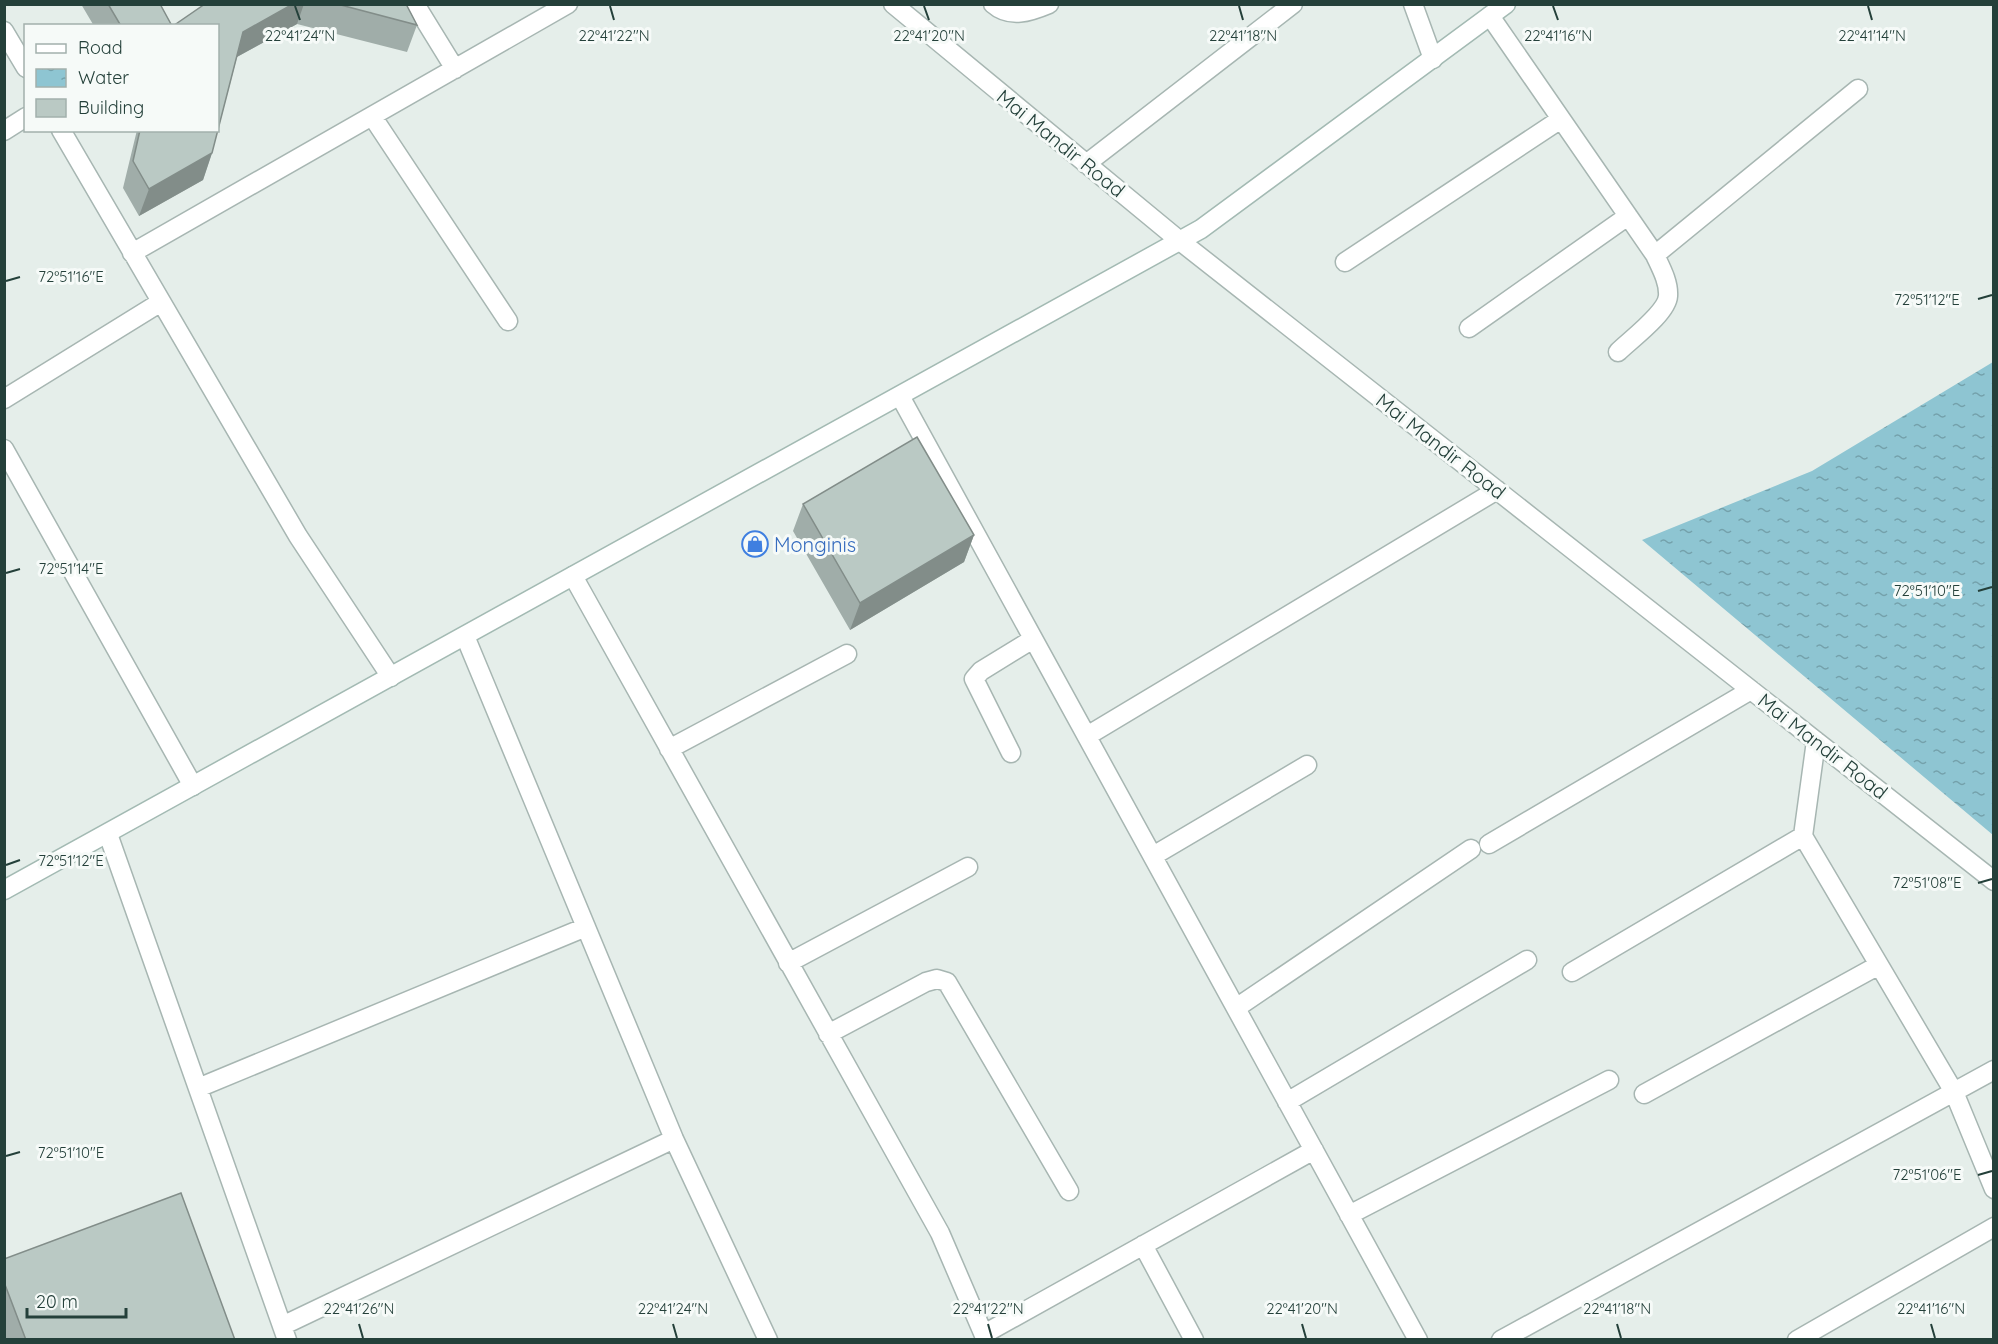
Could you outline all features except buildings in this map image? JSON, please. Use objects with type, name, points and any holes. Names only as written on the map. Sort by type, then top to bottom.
[{"type":"street","points":[[415,4],[455,69]]},
{"type":"street","points":[[132,253],[568,4]]},
{"type":"street","name":"Mai Mandir Road","points":[[892,4],[1180,241],[1994,881]]},
{"type":"street","points":[[993,4],[1010,13],[1029,12],[1048,4]]},
{"type":"street","points":[[1086,164],[1293,4]]},
{"type":"street","points":[[1413,4],[1432,59]]},
{"type":"street","points":[[4,890],[1201,230],[1506,4]]},
{"type":"street","points":[[1490,16],[1655,255],[1665,279],[1668,297],[1663,309],[1618,352]]},
{"type":"street","points":[[4,31],[24,65]]},
{"type":"street","points":[[1655,255],[1858,89]]},
{"type":"street","points":[[372,116],[507,321]]},
{"type":"street","points":[[4,131],[24,118]]},
{"type":"street","points":[[1345,262],[1561,119]]},
{"type":"street","points":[[63,132],[298,536],[392,676]]},
{"type":"street","points":[[1469,328],[1628,216]]},
{"type":"street","points":[[4,399],[161,302]]},
{"type":"street","points":[[900,396],[1418,1340]]},
{"type":"street","points":[[4,449],[194,786]]},
{"type":"street","points":[[1087,736],[1497,490]]},
{"type":"street","points":[[573,576],[940,1233],[985,1337],[1143,1245],[1314,1150]]},
{"type":"street","points":[[465,636],[674,1139],[768,1340]]},
{"type":"street","points":[[1011,753],[974,679],[1033,639]]},
{"type":"street","points":[[669,749],[848,654]]},
{"type":"street","points":[[1236,1008],[1480,846],[1751,690]]},
{"type":"street","points":[[1816,741],[1803,836],[1954,1092],[1994,1189]]},
{"type":"street","points":[[1153,856],[1307,765]]},
{"type":"street","points":[[108,834],[285,1333],[674,1139]]},
{"type":"street","points":[[1572,972],[1803,836]]},
{"type":"street","points":[[789,963],[969,867]]},
{"type":"street","points":[[198,1088],[586,927]]},
{"type":"street","points":[[1287,1102],[1527,960]]},
{"type":"street","points":[[1644,1094],[1879,965]]},
{"type":"street","points":[[828,1034],[926,982],[937,979],[947,982],[1069,1191]]},
{"type":"street","points":[[1501,1340],[1994,1070]]},
{"type":"street","points":[[1349,1215],[1609,1080]]},
{"type":"street","points":[[1797,1340],[1994,1227]]},
{"type":"street","points":[[1143,1245],[1194,1340]]},
{"type":"water","points":[[1993,362],[1993,835],[1642,540],[1812,471]]},
{"type":"place","name":"Monginis","points":[[755,544]]}]
